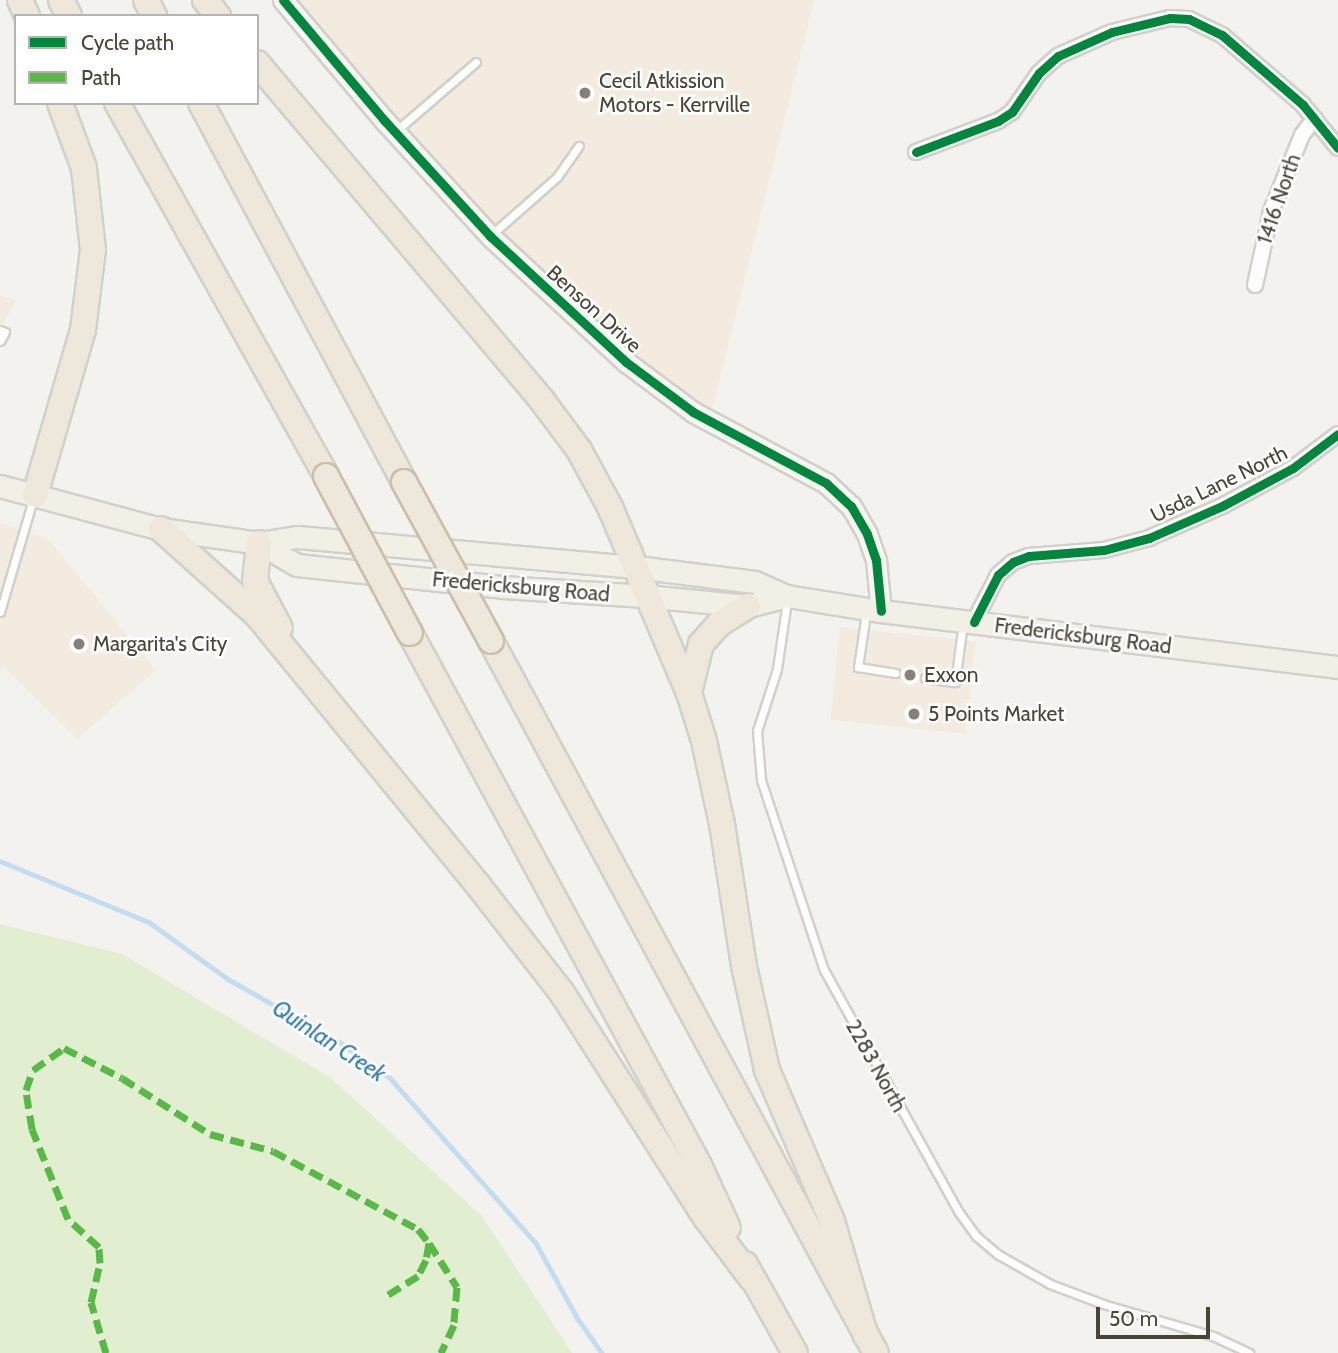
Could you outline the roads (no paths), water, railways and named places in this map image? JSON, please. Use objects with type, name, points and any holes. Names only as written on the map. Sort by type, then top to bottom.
[{"type":"highway","points":[[205,0],[216,14]]},
{"type":"highway","points":[[259,65],[565,429],[595,477],[636,567],[688,693],[704,740],[722,824],[744,966],[767,1070],[832,1221],[870,1343]]},
{"type":"highway","points":[[35,495],[83,330],[93,250],[83,168],[61,105]]},
{"type":"highway","points":[[118,105],[326,476],[699,1166],[752,1279],[795,1353]]},
{"type":"highway","points":[[202,105],[870,1343]]},
{"type":"highway","points":[[161,529],[257,615],[296,660],[562,993],[706,1218],[752,1279]]},
{"type":"highway","points":[[259,543],[255,581],[296,660]]},
{"type":"highway","points":[[688,693],[701,644],[719,624],[748,606]]},
{"type":"main road","name":"Fredericksburg Road","points":[[0,486],[161,529],[259,543],[298,537],[636,567],[755,582],[788,596],[874,610],[1338,667]]},
{"type":"main road","name":"Fredericksburg Road","points":[[259,543],[297,565],[502,587],[646,596],[748,606],[788,596]]},
{"type":"street","name":"Benson Drive","points":[[283,0],[395,132],[490,236],[626,362],[693,412],[826,483],[851,506],[867,534],[876,561],[874,610]]},
{"type":"street","points":[[916,152],[998,121],[1012,112],[1048,63],[1058,56],[1112,32],[1170,18],[1189,19],[1222,36],[1315,118],[1338,148]]},
{"type":"street","name":"1416 North","points":[[1255,285],[1271,211],[1297,147],[1315,118]]},
{"type":"street","name":"Usda Lane North","points":[[969,622],[998,575],[1013,562],[1029,556],[1104,550],[1149,538],[1212,512],[1293,468],[1338,433]]},
{"type":"lane","points":[[395,132],[476,62]]},
{"type":"lane","points":[[490,236],[557,177],[579,146]]},
{"type":"lane","points":[[0,330],[5,332],[0,341]]},
{"type":"lane","points":[[0,612],[35,495]]},
{"type":"lane","name":"2283 North","points":[[788,596],[777,669],[757,731],[761,780],[824,970],[957,1211],[976,1236],[999,1255],[1050,1284],[1103,1304],[1213,1336],[1249,1353]]},
{"type":"lane","points":[[874,610],[858,667],[896,673]]},
{"type":"lane","points":[[925,677],[955,682],[969,622]]},
{"type":"waterway","name":"Quinlan Creek","points":[[0,861],[149,922],[228,979],[341,1043],[390,1078],[536,1243],[578,1319],[602,1353]]},
{"type":"place","name":"Cecil Atkission Motors - Kerrville","points":[[585,93]]},
{"type":"place","name":"Margarita's City","points":[[79,644]]},
{"type":"place","name":"Exxon","points":[[910,675]]},
{"type":"place","name":"5 Points Market","points":[[914,714]]}]
